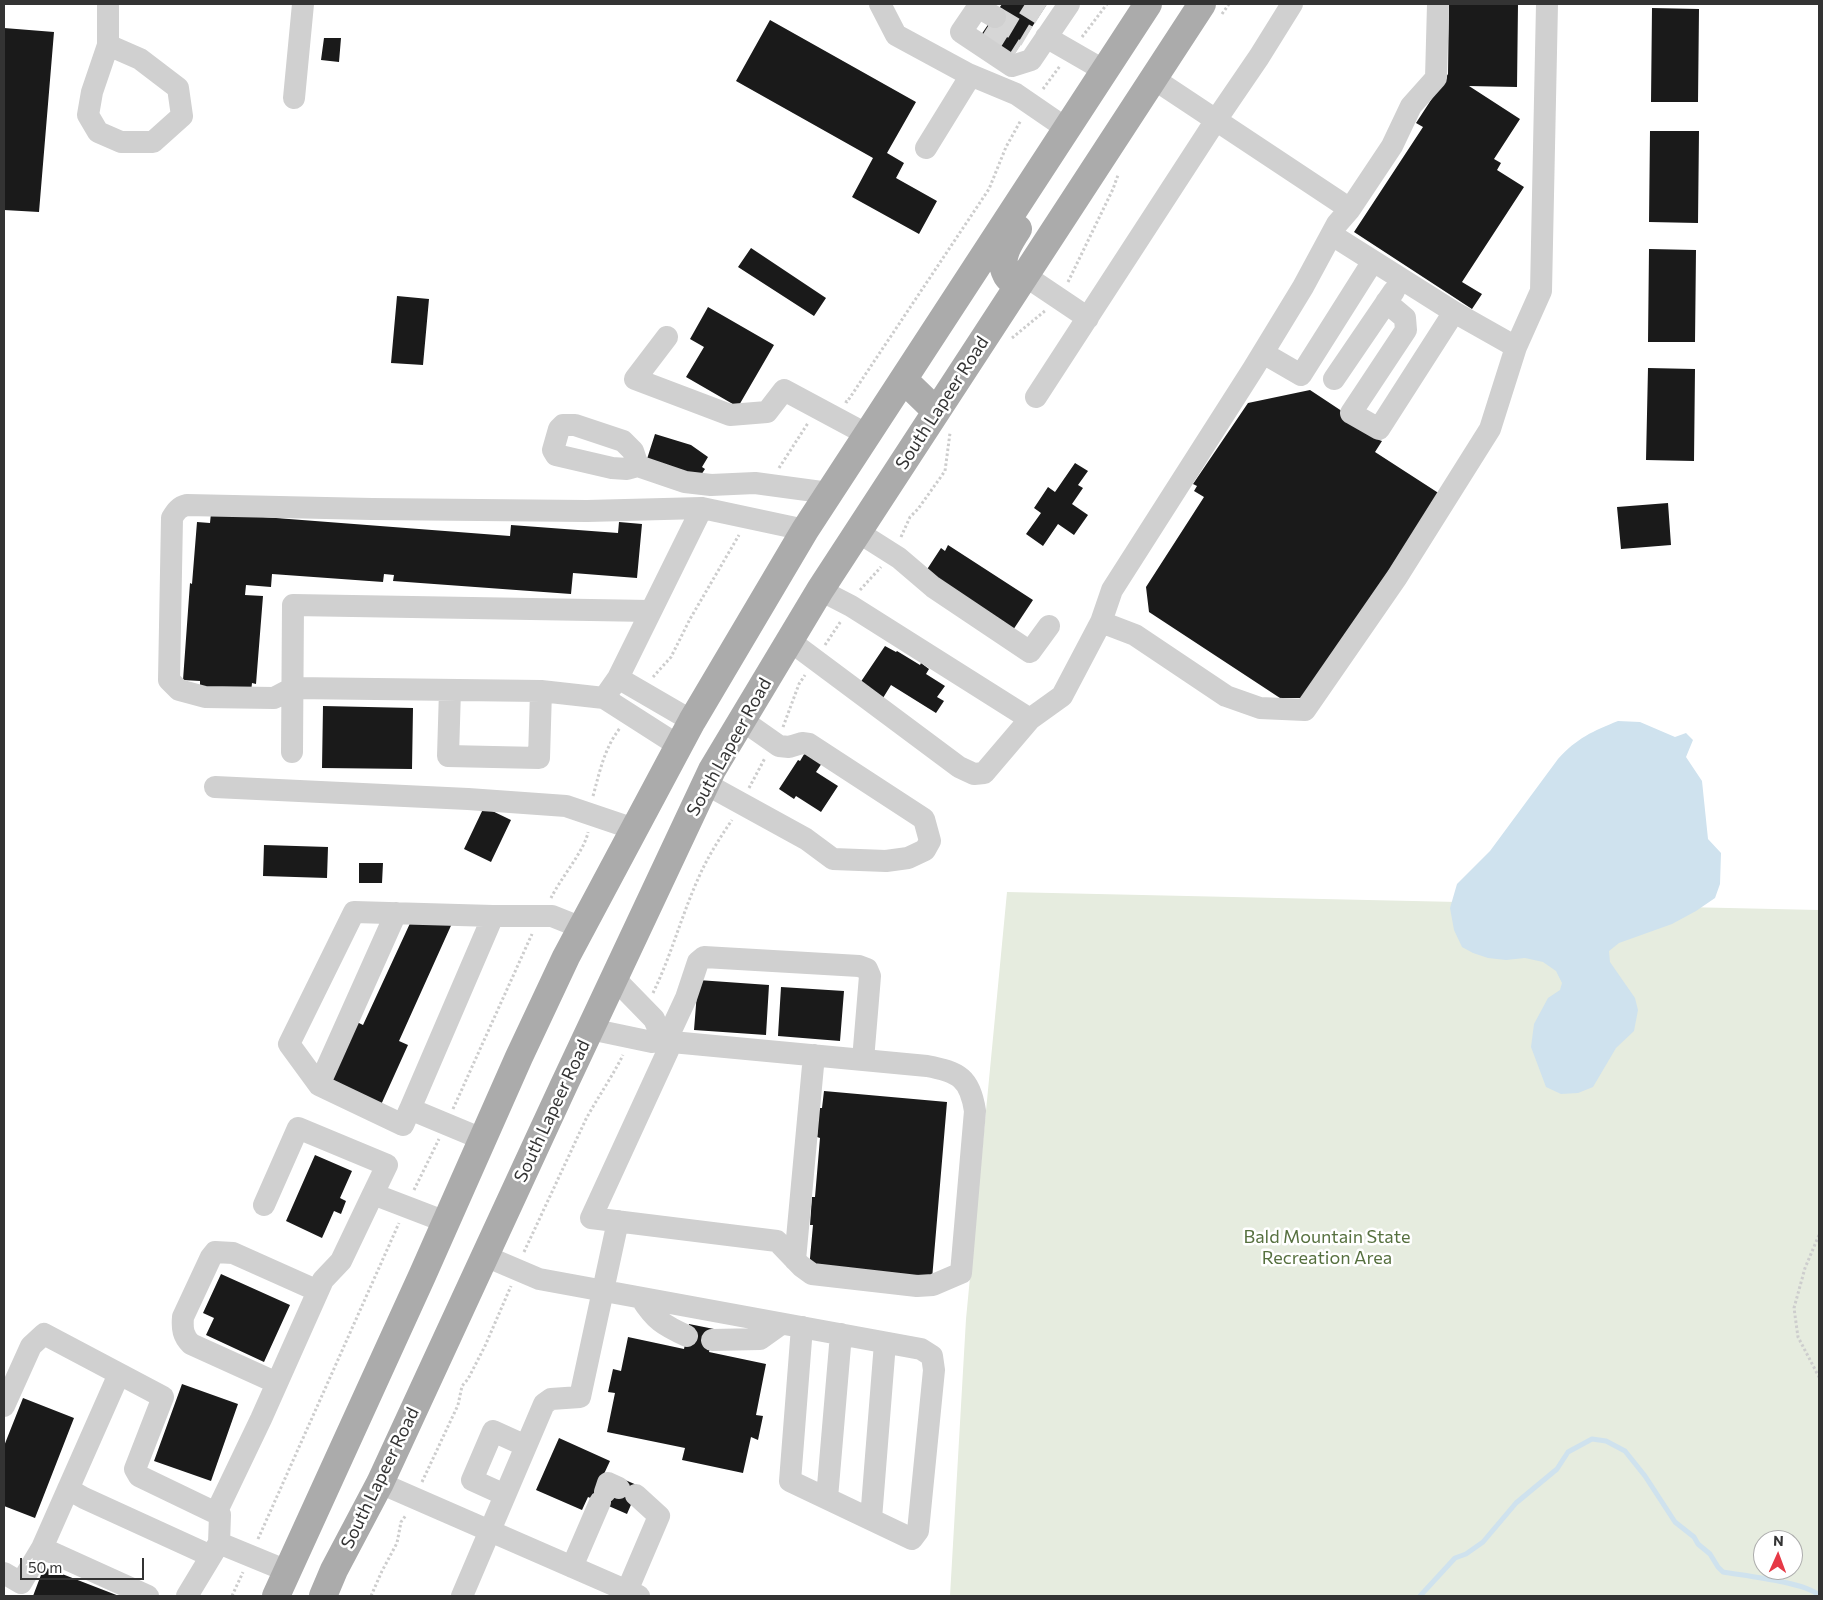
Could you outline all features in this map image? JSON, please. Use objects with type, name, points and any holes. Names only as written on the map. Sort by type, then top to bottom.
[{"type":"main road","points":[[276,1596],[307,1531],[523,1048],[582,928],[692,721],[828,493],[904,380],[1148,4]]},
{"type":"main road","name":"South Lapeer Road","points":[[323,1596],[334,1570],[380,1483],[590,1029],[706,784],[820,590],[858,532],[945,418],[1021,281],[1154,79],[1211,10]]},
{"type":"main road","points":[[1021,281],[1006,275],[1003,263],[1006,251],[1013,237],[1105,95],[1108,66]]},
{"type":"main road","points":[[904,380],[945,418]]},
{"type":"main road","points":[[307,1531],[313,1545],[334,1570]]},
{"type":"lane","points":[[108,4],[108,45],[94,84],[88,115],[98,132],[121,142],[153,142],[182,116],[178,88],[140,59],[108,45]]},
{"type":"lane","points":[[294,98],[303,4]]},
{"type":"lane","points":[[880,4],[896,35],[971,75],[1016,94],[1068,129]]},
{"type":"lane","points":[[981,16],[961,32],[1012,66],[1069,4]]},
{"type":"lane","points":[[1036,397],[1292,4]]},
{"type":"lane","points":[[790,641],[959,767],[974,774],[984,773],[1030,719],[1062,696],[1101,622],[1112,590],[1303,288],[1337,224],[1350,209],[1392,146],[1412,106],[1436,78],[1438,4]]},
{"type":"lane","points":[[1101,622],[1135,635],[1226,696],[1260,708],[1305,710],[1397,577],[1490,429],[1516,348],[1541,291],[1547,4]]},
{"type":"lane","points":[[1037,38],[1108,66]]},
{"type":"lane","points":[[926,148],[971,75]]},
{"type":"lane","points":[[1154,79],[1350,209]]},
{"type":"lane","points":[[1332,235],[1454,312],[1516,348]]},
{"type":"lane","points":[[1263,353],[1301,375],[1373,261]]},
{"type":"lane","points":[[1334,379],[1402,279]]},
{"type":"lane","points":[[1021,281],[1056,297],[1088,318]]},
{"type":"lane","points":[[1386,302],[1405,318],[1406,330],[1351,413],[1379,429],[1454,312]]},
{"type":"lane","points":[[667,337],[635,380],[730,416],[767,412],[784,390],[866,434]]},
{"type":"lane","points":[[638,466],[685,482],[711,485],[755,483],[828,493]]},
{"type":"lane","points":[[679,746],[604,698],[541,691],[294,688],[274,698],[204,697],[179,690],[169,680],[172,518],[176,511],[187,505],[372,510],[587,512],[702,508],[805,530]]},
{"type":"lane","points":[[604,698],[618,678],[702,508]]},
{"type":"lane","points":[[858,532],[891,552],[933,587],[1030,652],[1049,626]]},
{"type":"lane","points":[[820,590],[851,606],[1030,719]]},
{"type":"lane","points":[[292,752],[294,688],[293,606],[650,611]]},
{"type":"lane","points":[[618,678],[692,721]]},
{"type":"lane","points":[[450,690],[448,756],[539,758],[541,691]]},
{"type":"lane","points":[[706,784],[806,839],[833,859],[886,861],[908,858],[925,850],[930,841],[924,819],[809,744],[802,743],[789,747],[779,746],[742,720]]},
{"type":"lane","points":[[215,786],[566,806],[634,829]]},
{"type":"lane","points":[[493,916],[403,1125],[319,1085],[288,1044],[354,912],[552,916],[582,928]]},
{"type":"lane","points":[[319,1085],[396,913]]},
{"type":"lane","points":[[590,1029],[652,1042],[667,1039],[814,1055],[863,1060],[927,1066],[945,1070],[961,1077],[972,1093],[975,1111],[962,1273],[934,1285],[917,1286],[812,1274],[777,1241],[591,1218],[667,1039],[686,998],[698,962],[704,957],[859,966],[867,969],[870,976],[863,1060]]},
{"type":"lane","points":[[614,978],[654,1019],[667,1039]]},
{"type":"lane","points":[[795,1260],[814,1055]]},
{"type":"lane","points":[[410,1110],[482,1139]]},
{"type":"lane","points":[[216,1513],[323,1280],[341,1261],[387,1165],[298,1128],[264,1205]]},
{"type":"lane","points":[[374,1194],[446,1222]]},
{"type":"lane","points":[[462,1596],[544,1404],[551,1399],[580,1397],[618,1221]]},
{"type":"lane","points":[[277,1383],[192,1344],[184,1338],[182,1326],[187,1308],[210,1257],[215,1252],[233,1253],[318,1291]]},
{"type":"lane","points":[[485,1256],[539,1279],[641,1298],[792,1325],[841,1334],[885,1343],[921,1349],[932,1356],[934,1370],[918,1531],[912,1539],[790,1481],[792,1325]]},
{"type":"lane","points":[[641,1298],[651,1314],[665,1326],[687,1336]]},
{"type":"lane","points":[[712,1340],[760,1339],[792,1325]]},
{"type":"lane","points":[[4,1406],[32,1346],[44,1334],[163,1397],[135,1469],[139,1476],[220,1515],[215,1549],[187,1596]]},
{"type":"lane","points":[[827,1498],[841,1334]]},
{"type":"lane","points":[[870,1519],[885,1343]]},
{"type":"lane","points":[[4,1573],[21,1583],[42,1548],[119,1374]]},
{"type":"lane","points":[[505,1495],[472,1480],[489,1439],[493,1431],[526,1446]]},
{"type":"lane","points":[[380,1483],[572,1567],[625,1593],[659,1516],[615,1494],[572,1567]]},
{"type":"lane","points":[[68,1489],[84,1498],[215,1549],[287,1572]]},
{"type":"lane","points":[[42,1548],[148,1596]]},
{"type":"path","points":[[1211,10],[1229,4]]},
{"type":"path","points":[[1007,342],[1020,329],[1048,309],[1068,283],[1113,189],[1119,172]]},
{"type":"path","points":[[645,1010],[676,939],[698,879],[710,854],[743,803],[750,785],[785,723],[799,684],[860,590],[873,577],[900,541],[910,517],[918,509],[945,471],[949,433],[945,418]]},
{"type":"path","points":[[371,1596],[397,1543],[401,1522],[415,1498],[458,1405],[462,1386],[468,1379],[484,1346],[526,1248],[586,1119],[632,1038]]},
{"type":"path","points":[[1819,1235],[1805,1268],[1794,1308],[1798,1337],[1819,1377]]},
{"type":"green space","name":"Bald Mountain State Recreation Area","points":[[1007,892],[1819,910],[1819,1596],[950,1596],[966,1319]]},
{"type":"water","points":[[1618,721],[1640,722],[1675,737],[1686,733],[1693,740],[1686,757],[1702,781],[1708,839],[1721,853],[1720,884],[1715,898],[1696,911],[1672,924],[1619,943],[1609,951],[1610,962],[1635,998],[1638,1010],[1634,1031],[1616,1048],[1593,1087],[1578,1093],[1561,1094],[1546,1087],[1531,1047],[1534,1024],[1548,998],[1560,990],[1562,983],[1556,971],[1543,962],[1525,958],[1506,960],[1488,958],[1462,947],[1454,930],[1450,908],[1457,884],[1490,851],[1558,759],[1586,736]]},
{"type":"building","points":[[1002,4],[1047,4],[1013,56],[981,35]]},
{"type":"building","points":[[1449,4],[1518,4],[1517,87],[1469,86],[1520,119],[1494,159],[1501,163],[1497,170],[1524,187],[1462,282],[1482,294],[1472,309],[1354,232],[1423,127],[1416,123],[1448,74]]},
{"type":"building","points":[[1652,8],[1699,9],[1698,102],[1651,102]]},
{"type":"building","points":[[770,20],[916,102],[887,153],[904,163],[896,178],[937,201],[919,234],[852,197],[873,158],[736,81]]},
{"type":"building","points":[[4,28],[54,32],[39,212],[4,210]]},
{"type":"building","points":[[324,38],[341,38],[339,62],[321,60]]},
{"type":"building","points":[[1650,131],[1699,131],[1698,223],[1649,222]]},
{"type":"building","points":[[751,248],[826,298],[814,316],[738,267]]},
{"type":"building","points":[[1649,249],[1696,250],[1695,342],[1648,342]]},
{"type":"building","points":[[397,296],[429,299],[423,365],[391,363]]},
{"type":"building","points":[[708,307],[774,345],[738,407],[686,377],[704,347],[690,339]]},
{"type":"building","points":[[1648,368],[1695,369],[1694,461],[1646,460]]},
{"type":"building","points":[[1310,390],[1381,437],[1379,440],[1382,441],[1375,452],[1440,494],[1305,698],[1280,698],[1149,612],[1146,587],[1204,497],[1194,491],[1197,486],[1193,484],[1248,403]]},
{"type":"building","points":[[655,434],[691,445],[708,457],[702,467],[705,469],[699,478],[647,459]]},
{"type":"building","points":[[1075,463],[1088,471],[1078,485],[1083,488],[1072,504],[1088,515],[1074,535],[1058,524],[1043,546],[1026,534],[1041,513],[1034,508],[1048,487],[1055,492]]},
{"type":"building","points":[[1668,503],[1671,545],[1621,549],[1617,507]]},
{"type":"building","points":[[211,513],[510,536],[511,525],[618,533],[619,522],[642,524],[637,578],[573,573],[571,594],[393,581],[394,575],[384,574],[383,582],[272,574],[271,587],[246,585],[245,595],[263,596],[256,684],[252,683],[251,692],[200,688],[200,681],[183,680],[190,583],[192,584],[197,522],[210,523]]},
{"type":"building","points":[[948,545],[1033,600],[1013,630],[924,574],[941,548],[945,551]]},
{"type":"building","points":[[885,646],[920,665],[921,663],[929,669],[926,674],[945,686],[937,697],[944,701],[936,713],[891,685],[883,698],[860,683]]},
{"type":"building","points":[[323,706],[413,708],[412,769],[322,768]]},
{"type":"building","points":[[809,746],[826,757],[816,772],[838,786],[821,812],[796,796],[794,799],[779,789]]},
{"type":"building","points":[[484,807],[511,820],[491,862],[464,849]]},
{"type":"building","points":[[264,845],[328,847],[327,878],[263,876]]},
{"type":"building","points":[[359,863],[383,863],[382,883],[359,883]]},
{"type":"building","points":[[412,919],[454,919],[399,1041],[408,1045],[380,1107],[330,1082],[357,1022],[363,1025]]},
{"type":"building","points":[[698,980],[769,985],[766,1035],[694,1030]]},
{"type":"building","points":[[781,987],[844,991],[840,1041],[778,1036]]},
{"type":"building","points":[[824,1091],[947,1102],[932,1279],[809,1269],[813,1225],[810,1225],[812,1197],[815,1197],[820,1138],[817,1137],[819,1108],[822,1108]]},
{"type":"building","points":[[315,1155],[352,1171],[340,1198],[346,1201],[341,1214],[334,1211],[322,1238],[286,1221]]},
{"type":"building","points":[[221,1274],[290,1305],[264,1362],[206,1335],[214,1318],[203,1313]]},
{"type":"building","points":[[689,1324],[714,1329],[709,1352],[766,1364],[756,1415],[763,1416],[758,1440],[751,1437],[743,1473],[682,1460],[685,1448],[607,1432],[615,1393],[608,1392],[613,1369],[621,1371],[628,1337],[684,1349]]},
{"type":"building","points":[[182,1384],[238,1404],[211,1481],[154,1461]]},
{"type":"building","points":[[23,1398],[74,1418],[35,1518],[4,1506],[4,1446]]},
{"type":"building","points":[[559,1438],[610,1461],[597,1489],[623,1479],[639,1486],[627,1514],[588,1497],[582,1510],[536,1490]]},
{"type":"building","points":[[44,1567],[119,1596],[33,1596]]},
{"type":"waterway","points":[[1420,1596],[1455,1558],[1466,1554],[1483,1542],[1516,1503],[1557,1469],[1568,1452],[1592,1439],[1606,1441],[1625,1451],[1645,1476],[1675,1522],[1694,1537],[1723,1572],[1788,1583],[1811,1590],[1819,1595]]},
{"type":"tunnel","points":[[1025,4],[1041,14]]},
{"type":"tunnel","points":[[995,17],[1027,36]]},
{"type":"tunnel","points":[[985,31],[1017,51]]}]
